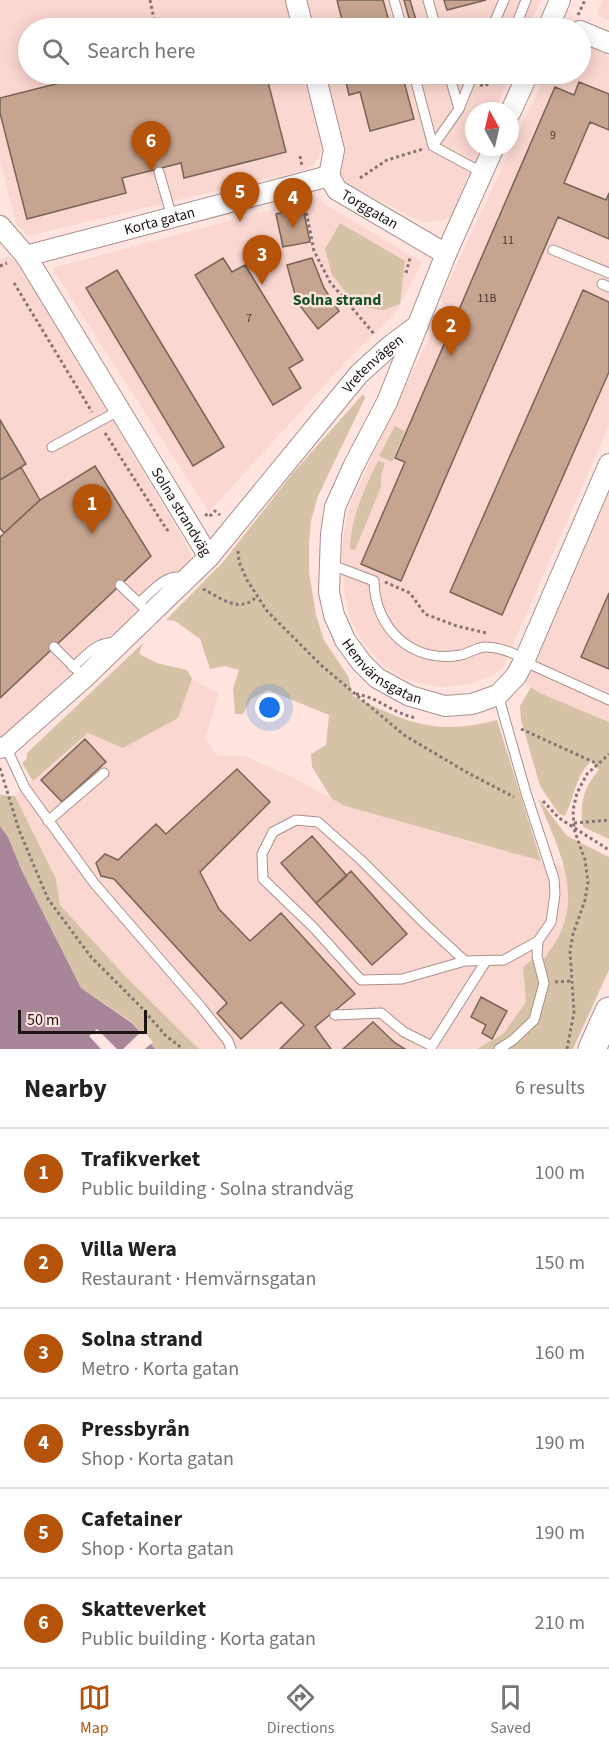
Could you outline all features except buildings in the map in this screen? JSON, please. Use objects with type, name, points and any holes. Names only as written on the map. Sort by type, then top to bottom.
[{"type":"main road","points":[[592,1049],[609,1011]]},
{"type":"street","points":[[296,0],[300,18]]},
{"type":"street","points":[[591,36],[609,43]]},
{"type":"street","name":"Torggatan","points":[[318,84],[334,150],[329,176],[337,190],[446,254]]},
{"type":"street","points":[[514,102],[521,84]]},
{"type":"street","name":"Vretenvägen","points":[[209,557],[359,374],[418,325],[446,254],[491,156]]},
{"type":"street","name":"Korta gatan","points":[[26,256],[329,176]]},
{"type":"street","name":"Solna strandväg","points":[[0,226],[26,256],[209,557],[187,579],[144,609],[120,643],[79,672],[3,748]]},
{"type":"street","name":"Hemvärnsgatan","points":[[418,325],[387,402],[335,507],[329,564],[329,592],[334,615],[345,640],[361,662],[377,678],[410,696],[445,706],[472,704],[498,695]]},
{"type":"street","points":[[498,695],[516,676],[525,659],[609,464]]},
{"type":"lane","points":[[394,0],[399,18]]},
{"type":"lane","points":[[428,0],[433,18]]},
{"type":"lane","points":[[496,18],[504,0]]},
{"type":"lane","points":[[519,18],[526,0]]},
{"type":"lane","points":[[417,84],[433,146],[483,173]]},
{"type":"lane","points":[[452,84],[459,109]]},
{"type":"lane","points":[[433,146],[459,109],[469,84]]},
{"type":"lane","points":[[159,172],[172,217]]},
{"type":"lane","points":[[553,250],[609,273]]},
{"type":"lane","points":[[52,447],[120,410]]},
{"type":"lane","points":[[329,564],[374,581],[374,596],[385,624],[395,637],[406,645],[424,653],[442,656],[461,655],[485,646],[508,651],[534,666],[609,700]]},
{"type":"lane","points":[[120,585],[144,609]]},
{"type":"lane","points":[[54,647],[79,672]]},
{"type":"lane","points":[[465,961],[361,860],[318,822],[296,820],[273,832],[262,854],[263,879],[313,927],[361,980],[402,979],[465,961],[504,960],[538,940],[551,922],[555,894],[554,879],[498,695]]},
{"type":"lane","points":[[3,748],[25,788],[94,883],[201,1007],[228,1041],[231,1049]]},
{"type":"lane","points":[[48,820],[104,773]]},
{"type":"lane","points":[[499,1049],[513,1040],[534,1020],[544,983],[537,956],[538,940]]},
{"type":"lane","points":[[335,1015],[381,1012],[404,1032],[432,1046],[486,961]]},
{"type":"path","points":[[150,0],[154,18]]},
{"type":"path","points":[[360,178],[387,160],[433,146]]},
{"type":"path","points":[[303,199],[314,250],[330,282],[376,336]]},
{"type":"path","points":[[406,273],[410,258]]},
{"type":"path","points":[[14,284],[167,530]]},
{"type":"path","points":[[203,512],[209,517],[215,511]]},
{"type":"path","points":[[238,545],[239,562],[256,596],[275,620],[322,666],[404,735],[514,797]]},
{"type":"path","points":[[378,578],[410,593],[425,614],[457,626],[494,634]]},
{"type":"path","points":[[187,579],[230,603],[250,604],[256,596]]},
{"type":"path","points":[[518,727],[598,764]]},
{"type":"path","points":[[567,1049],[574,1012],[570,951],[588,882],[585,860],[574,829],[573,810],[577,793],[587,774],[609,754]]},
{"type":"path","points":[[0,768],[19,831],[48,899],[91,957],[141,1006],[165,1035],[183,1049]]},
{"type":"path","points":[[526,793],[539,796],[558,818],[609,850]]},
{"type":"path","points":[[574,822],[609,820]]},
{"type":"shaded area","points":[[0,0],[541,0],[533,18],[18,18],[18,84],[506,84],[499,102],[465,102],[465,156],[476,156],[451,218],[424,223],[338,179],[329,146],[322,148],[312,166],[299,171],[28,236],[17,225],[0,162]]},
{"type":"shaded area","points":[[602,0],[609,0],[609,21],[597,15]]},
{"type":"shaded area","points":[[591,47],[609,56],[609,425],[503,667],[493,675],[471,684],[443,687],[420,684],[402,677],[381,664],[362,641],[349,615],[344,592],[342,549],[350,505],[444,308],[441,298],[508,156],[519,156],[519,132],[541,84],[591,84]]},
{"type":"shaded area","points":[[319,197],[323,203],[422,262],[396,312],[350,357],[209,512],[52,268]]},
{"type":"shaded area","points":[[340,223],[405,261],[400,304],[384,310],[358,307],[332,275],[325,249]]},
{"type":"shaded area","points":[[8,256],[21,266],[191,553],[190,562],[0,740],[0,260]]},
{"type":"shaded area","points":[[363,394],[365,398],[318,496],[311,521],[309,572],[316,615],[324,640],[348,676],[353,696],[372,705],[406,720],[439,727],[476,725],[497,720],[541,861],[345,806],[332,799],[312,767],[311,754],[326,745],[329,715],[268,690],[251,699],[243,714],[235,714],[233,689],[239,670],[225,666],[210,669],[200,639],[175,621],[166,620],[223,562],[293,473]]},
{"type":"shaded area","points":[[395,426],[405,431],[392,462],[379,456]]},
{"type":"shaded area","points":[[378,461],[385,463],[381,475],[381,487],[355,550],[350,549],[356,514]]},
{"type":"shaded area","points":[[609,486],[609,722],[540,693],[522,680]]},
{"type":"shaded area","points":[[143,643],[139,654],[157,663],[187,670],[192,679],[178,718],[123,748],[88,733],[33,781],[22,763],[27,758],[27,753]]},
{"type":"shaded area","points":[[192,679],[218,694],[205,739],[217,756],[244,756],[288,775],[345,806],[564,866],[569,903],[561,933],[544,959],[523,967],[526,1002],[504,1033],[477,1049],[199,1049],[126,977],[60,905],[56,879],[15,796],[88,733],[177,718]]},
{"type":"shaded area","points":[[531,687],[609,722],[609,839],[583,827],[584,796],[599,770],[592,760],[578,780],[565,816],[559,814],[540,786],[521,720],[520,706]]},
{"type":"shaded area","points":[[0,795],[15,796],[56,879],[60,905],[126,977],[199,1049],[155,1049],[132,1022],[81,988],[22,871],[8,837],[0,826]]},
{"type":"shaded area","points":[[538,798],[567,836],[609,857],[609,970],[573,1049],[477,1049],[504,1033],[526,1002],[523,967],[537,956],[544,959],[559,935],[566,914],[567,880],[563,863]]},
{"type":"shaded area","points":[[0,826],[8,837],[22,871],[81,988],[132,1023],[155,1049],[0,1049]]},
{"type":"pier","points":[[97,1029],[117,1049],[101,1049],[89,1036]]},
{"type":"pier","points":[[143,1030],[153,1042],[145,1049],[123,1049]]},
{"type":"place","name":"Skatteverket","points":[[151,171]]},
{"type":"place","name":"Cafetainer","points":[[240,222]]},
{"type":"place","name":"Pressbyrån","points":[[293,228]]},
{"type":"place","name":"Solna strand","points":[[262,285]]},
{"type":"place","name":"Villa Wera","points":[[451,356]]},
{"type":"place","name":"Trafikverket","points":[[92,534]]},
{"type":"district","name":"Solna strand","points":[[337,299]]}]
